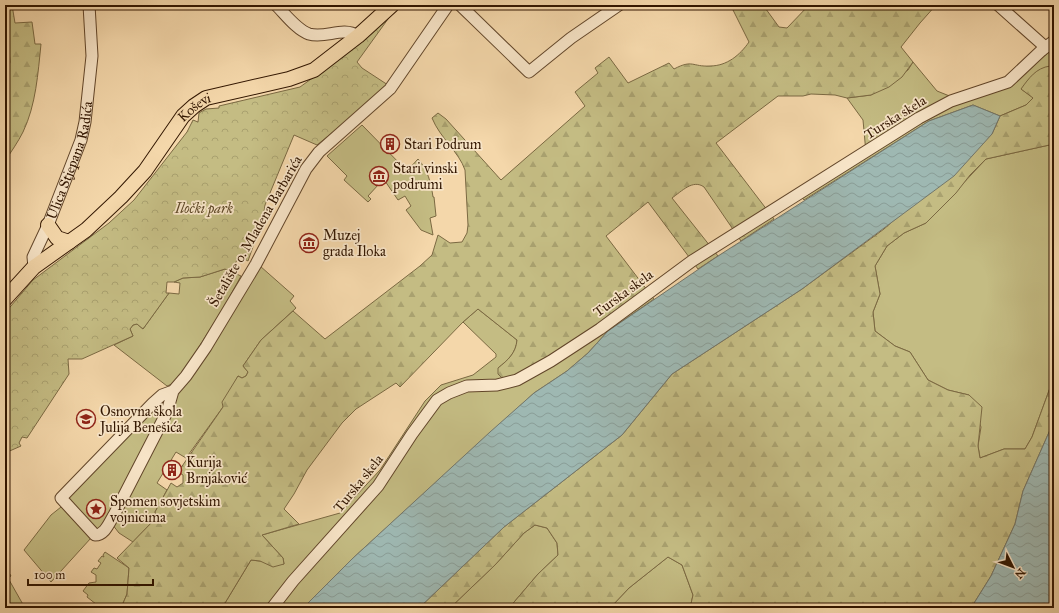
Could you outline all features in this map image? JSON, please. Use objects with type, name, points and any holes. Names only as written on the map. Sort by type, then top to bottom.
[{"type":"main road","name":"Koševi","points":[[34,267],[86,230],[121,198],[145,170],[183,116],[194,106],[206,98],[289,79],[314,70],[358,36],[392,5]]},
{"type":"main road","points":[[48,225],[57,238],[69,242]]},
{"type":"main road","points":[[5,300],[34,267]]},
{"type":"street","name":"Ulica Stjepana Radića","points":[[34,267],[33,257],[48,225],[81,140],[85,122],[92,56],[89,5]]},
{"type":"street","points":[[276,5],[308,34],[316,35],[347,32],[358,36]]},
{"type":"street","name":"Šetalište o. Mladena Barbarića","points":[[172,391],[186,376],[206,347],[256,264],[306,169],[319,152],[396,82],[448,5]]},
{"type":"street","points":[[460,5],[529,72],[571,38],[619,5]]},
{"type":"street","points":[[998,5],[1041,41],[1043,45],[1042,50]]},
{"type":"street","name":"Turska skela","points":[[272,608],[293,580],[378,486],[412,434],[437,400],[449,393],[467,386],[497,384],[517,380],[551,361],[600,328],[692,261],[919,118],[951,101],[1008,82],[1042,50],[1054,41]]},
{"type":"street","points":[[172,391],[167,412],[114,515],[105,531],[99,536],[95,535],[62,502],[61,498],[153,403],[162,395],[172,391]]},
{"type":"green space","points":[[5,5],[12,5],[15,23],[32,22],[35,44],[41,44],[36,89],[31,111],[23,132],[5,161],[5,80],[10,62]]},
{"type":"green space","name":"Iločki park","points":[[398,5],[401,5],[388,19],[357,62],[362,68],[388,85],[384,91],[317,145],[294,135],[265,205],[263,218],[248,261],[239,256],[231,272],[225,269],[200,277],[183,278],[174,282],[167,282],[166,293],[169,293],[143,329],[137,324],[133,325],[130,329],[133,336],[82,359],[68,359],[69,374],[27,438],[22,437],[19,443],[21,446],[5,453],[5,313],[33,280],[109,223],[134,200],[187,132],[193,120],[198,122],[199,113],[206,109],[219,108],[219,106],[300,87],[343,56]]},
{"type":"green space","points":[[743,5],[763,5],[779,27],[787,28],[809,5],[936,5],[901,47],[913,62],[902,77],[889,87],[871,95],[847,98],[835,95],[811,94],[803,96],[778,96],[716,143],[774,219],[741,241],[704,187],[696,184],[684,189],[672,198],[718,256],[698,269],[648,202],[606,236],[647,290],[637,298],[527,371],[504,380],[498,374],[498,368],[511,356],[515,349],[517,340],[478,309],[463,322],[400,387],[396,383],[356,409],[342,423],[307,470],[284,509],[299,524],[262,535],[283,558],[284,564],[273,567],[260,561],[251,560],[222,608],[121,608],[127,594],[129,568],[117,558],[157,517],[155,512],[171,483],[177,487],[183,483],[183,475],[178,472],[223,407],[222,402],[238,376],[242,378],[246,376],[248,372],[243,366],[261,340],[293,311],[325,339],[420,266],[432,255],[438,235],[450,243],[462,242],[467,233],[468,225],[465,170],[458,157],[435,125],[432,118],[438,113],[446,119],[501,180],[585,106],[575,92],[598,73],[595,68],[609,57],[628,83],[669,63],[674,69],[685,64],[716,66],[732,59],[742,51],[749,42],[733,10]]},
{"type":"green space","points":[[1054,41],[1054,67],[1050,66],[1021,89],[1034,98],[1026,105],[1000,116],[973,105],[929,121],[804,200],[800,195],[866,153],[863,120],[847,98],[871,95],[908,70],[913,62],[937,91],[957,99],[994,88]]},
{"type":"green space","points":[[1050,66],[1054,67],[1054,144],[986,159],[970,175],[956,193],[926,223],[904,233],[887,246],[875,266],[880,294],[873,312],[875,331],[895,346],[910,352],[928,380],[948,390],[969,395],[982,407],[978,446],[980,458],[1004,449],[1025,449],[1032,437],[1054,377],[1054,421],[1023,491],[1015,524],[991,576],[971,608],[690,608],[693,595],[682,565],[668,557],[629,588],[610,608],[509,608],[538,574],[558,555],[557,543],[547,528],[535,525],[524,533],[495,565],[450,608],[419,608],[504,527],[622,435],[672,374],[802,289],[884,229],[992,134],[1000,116],[1026,105],[1033,98],[1021,89],[1030,77],[1037,71]]},
{"type":"green space","points":[[362,125],[407,171],[418,159],[424,168],[434,197],[436,216],[430,218],[433,235],[421,230],[406,210],[411,206],[405,196],[398,200],[385,181],[381,185],[379,184],[368,196],[371,199],[368,202],[344,180],[347,176],[327,156]]},
{"type":"green space","points":[[1054,144],[1054,377],[1032,437],[1025,449],[1004,449],[980,458],[978,446],[981,427],[969,395],[948,390],[928,380],[910,352],[895,346],[875,331],[873,312],[880,294],[875,266],[887,246],[904,233],[926,223],[986,159]]},
{"type":"green space","points":[[260,266],[294,296],[290,301],[296,308],[261,340],[243,366],[248,372],[246,376],[242,378],[238,376],[223,407],[186,458],[176,452],[157,483],[167,490],[155,512],[157,517],[133,542],[119,533],[112,524],[179,391]]},
{"type":"green space","points":[[225,269],[241,276],[224,307],[177,382],[167,386],[114,345],[133,336],[130,329],[133,325],[137,324],[143,329],[169,293],[179,294],[180,283],[174,282],[183,278],[200,277]]},
{"type":"green space","points":[[647,290],[654,299],[608,331],[588,353],[567,371],[534,393],[352,559],[303,608],[222,608],[251,560],[284,564],[283,558],[262,535],[340,513],[380,470],[425,401],[441,385],[473,375],[496,357],[496,354],[463,322],[478,309],[517,340],[515,349],[511,356],[498,368]]},
{"type":"green space","points":[[161,402],[165,409],[115,507],[97,532],[66,497]]},
{"type":"green space","points":[[61,507],[91,538],[51,582],[24,550],[51,515]]},
{"type":"green space","points":[[535,525],[547,528],[557,543],[558,555],[538,574],[509,608],[450,608],[495,565],[524,533]]},
{"type":"green space","points":[[105,552],[129,568],[127,594],[121,608],[101,608],[87,597],[88,595],[83,591],[89,583],[96,582],[96,575],[91,572],[94,568],[97,569],[101,563],[98,561],[102,556],[104,557],[103,555]]},
{"type":"green space","points":[[668,557],[682,565],[693,595],[690,608],[610,608],[629,588]]},
{"type":"green space","points":[[5,566],[11,576],[8,578],[25,608],[5,608]]},
{"type":"water","points":[[973,105],[1000,116],[992,134],[954,176],[802,289],[672,374],[622,435],[504,527],[419,608],[303,608],[352,559],[490,432],[534,393],[567,371],[588,353],[608,331],[718,256],[929,121]]},
{"type":"water","points":[[1054,421],[1054,608],[971,608],[991,576],[1015,524],[1023,491]]},
{"type":"place","name":"Stari Podrum","points":[[390,144]]},
{"type":"place","name":"Stari vinski podrumi","points":[[379,176]]},
{"type":"place","name":"Muzej grada Iloka","points":[[309,243]]},
{"type":"place","name":"Osnovna škola Julija Benešića","points":[[86,419]]},
{"type":"place","name":"Kurija Brnjaković","points":[[172,470]]},
{"type":"place","name":"Spomen sovjetskim vojnicima","points":[[96,509]]}]
